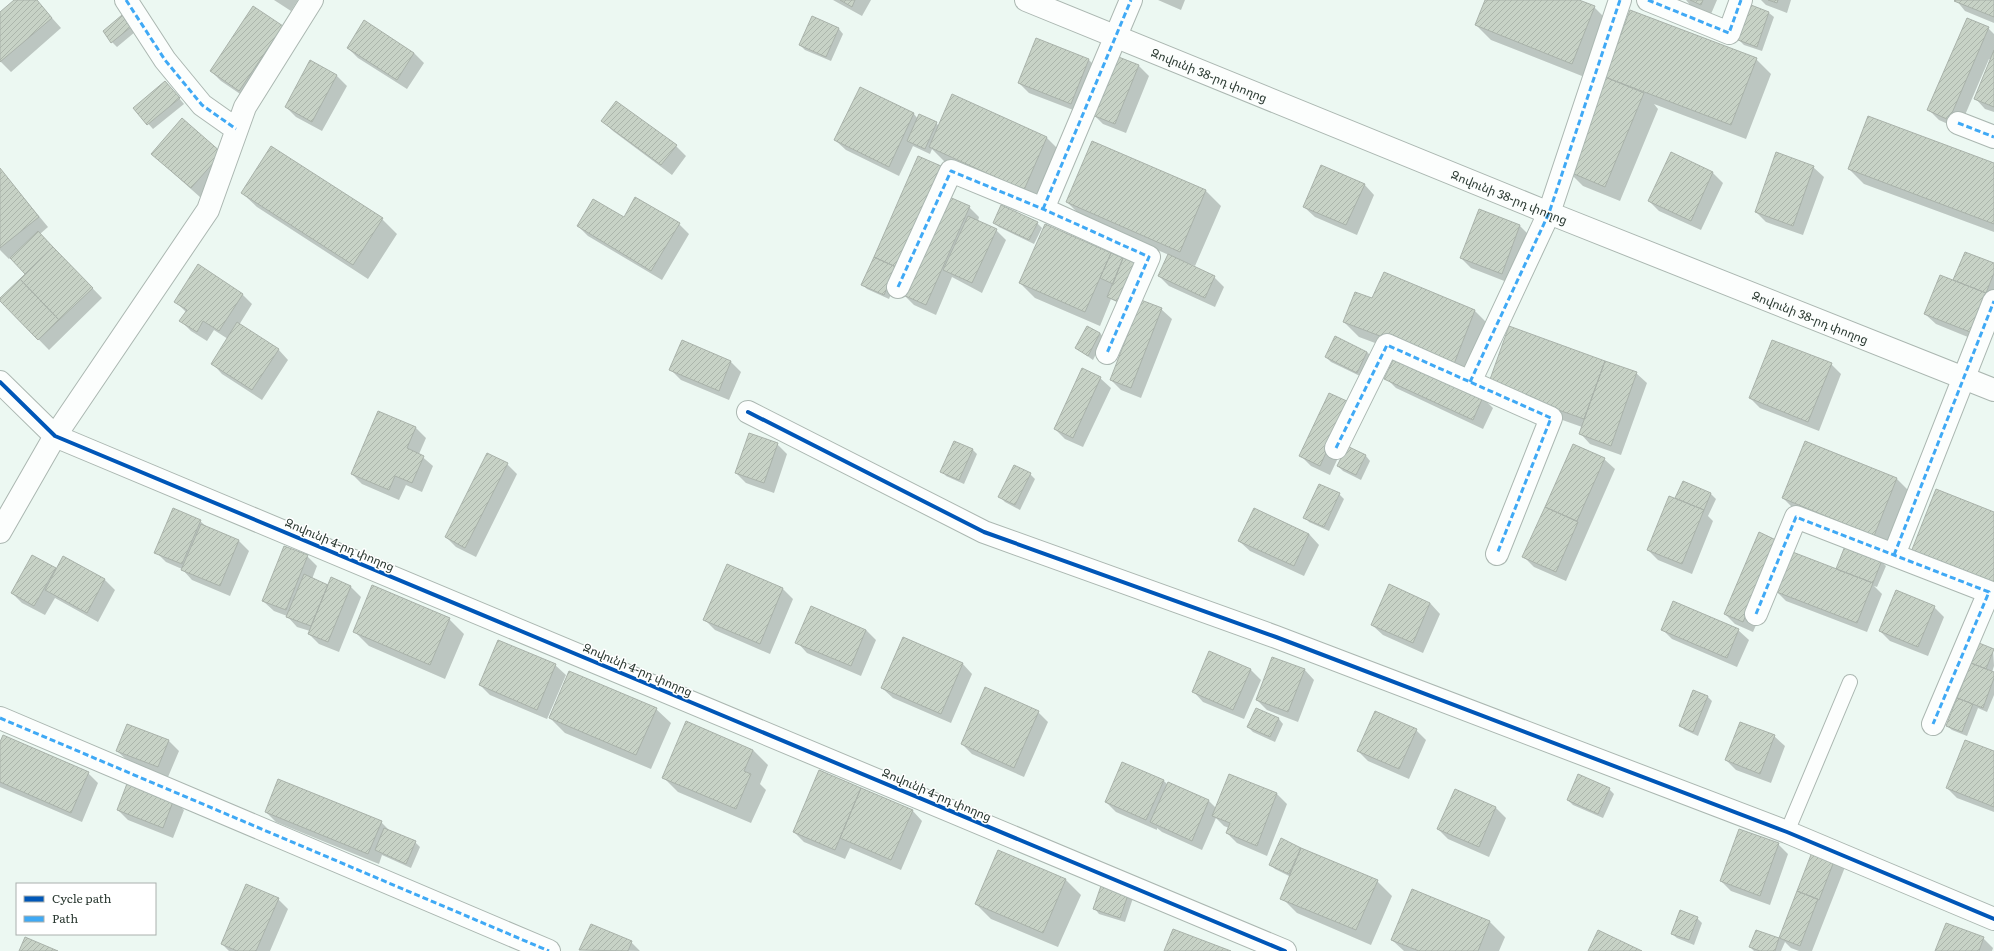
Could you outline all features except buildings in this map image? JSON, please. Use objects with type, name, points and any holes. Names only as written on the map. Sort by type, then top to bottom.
[{"type":"street","points":[[126,0],[165,60],[202,105],[236,130]]},
{"type":"street","points":[[0,532],[56,436],[208,210],[245,107],[312,0]]},
{"type":"street","name":"Զովունի 38-րդ փողոց","points":[[1026,0],[1549,213],[1964,376],[1994,390]]},
{"type":"street","points":[[1043,209],[1131,0]]},
{"type":"street","points":[[1470,382],[1549,213],[1620,0]]},
{"type":"street","points":[[1648,0],[1729,32],[1741,0]]},
{"type":"street","points":[[1958,123],[1994,137]]},
{"type":"street","points":[[898,287],[951,171],[1043,209],[1150,257],[1108,353]]},
{"type":"street","points":[[1894,554],[1994,301]]},
{"type":"street","points":[[1336,448],[1387,345],[1551,418],[1497,554]]},
{"type":"street","name":"Զովունի 4-րդ փողոց","points":[[0,382],[56,436],[1285,951]]},
{"type":"street","points":[[748,412],[984,532],[1276,637],[1786,832],[1994,919]]},
{"type":"street","points":[[1756,614],[1796,517],[1989,592],[1933,724]]},
{"type":"street","points":[[0,718],[549,951]]},
{"type":"lane","points":[[1786,832],[1850,682]]},
{"type":"marked path","points":[[126,0],[165,60],[202,105],[236,129]]},
{"type":"marked path","points":[[1043,209],[1131,0]]},
{"type":"marked path","points":[[1470,382],[1549,213],[1620,0]]},
{"type":"marked path","points":[[1648,0],[1729,33],[1741,0]]},
{"type":"marked path","points":[[1958,123],[1994,137]]},
{"type":"marked path","points":[[898,287],[951,171],[1043,209],[1149,257],[1107,353]]},
{"type":"marked path","points":[[1894,555],[1994,301]]},
{"type":"marked path","points":[[1336,448],[1387,345],[1551,418],[1497,554]]},
{"type":"marked path","points":[[1756,614],[1796,517],[1989,592],[1933,724]]},
{"type":"marked path","points":[[0,718],[549,951]]},
{"type":"cycle path","points":[[0,382],[55,436],[1285,951]]},
{"type":"cycle path","points":[[748,412],[984,532],[1276,637],[1787,832],[1994,919]]}]
